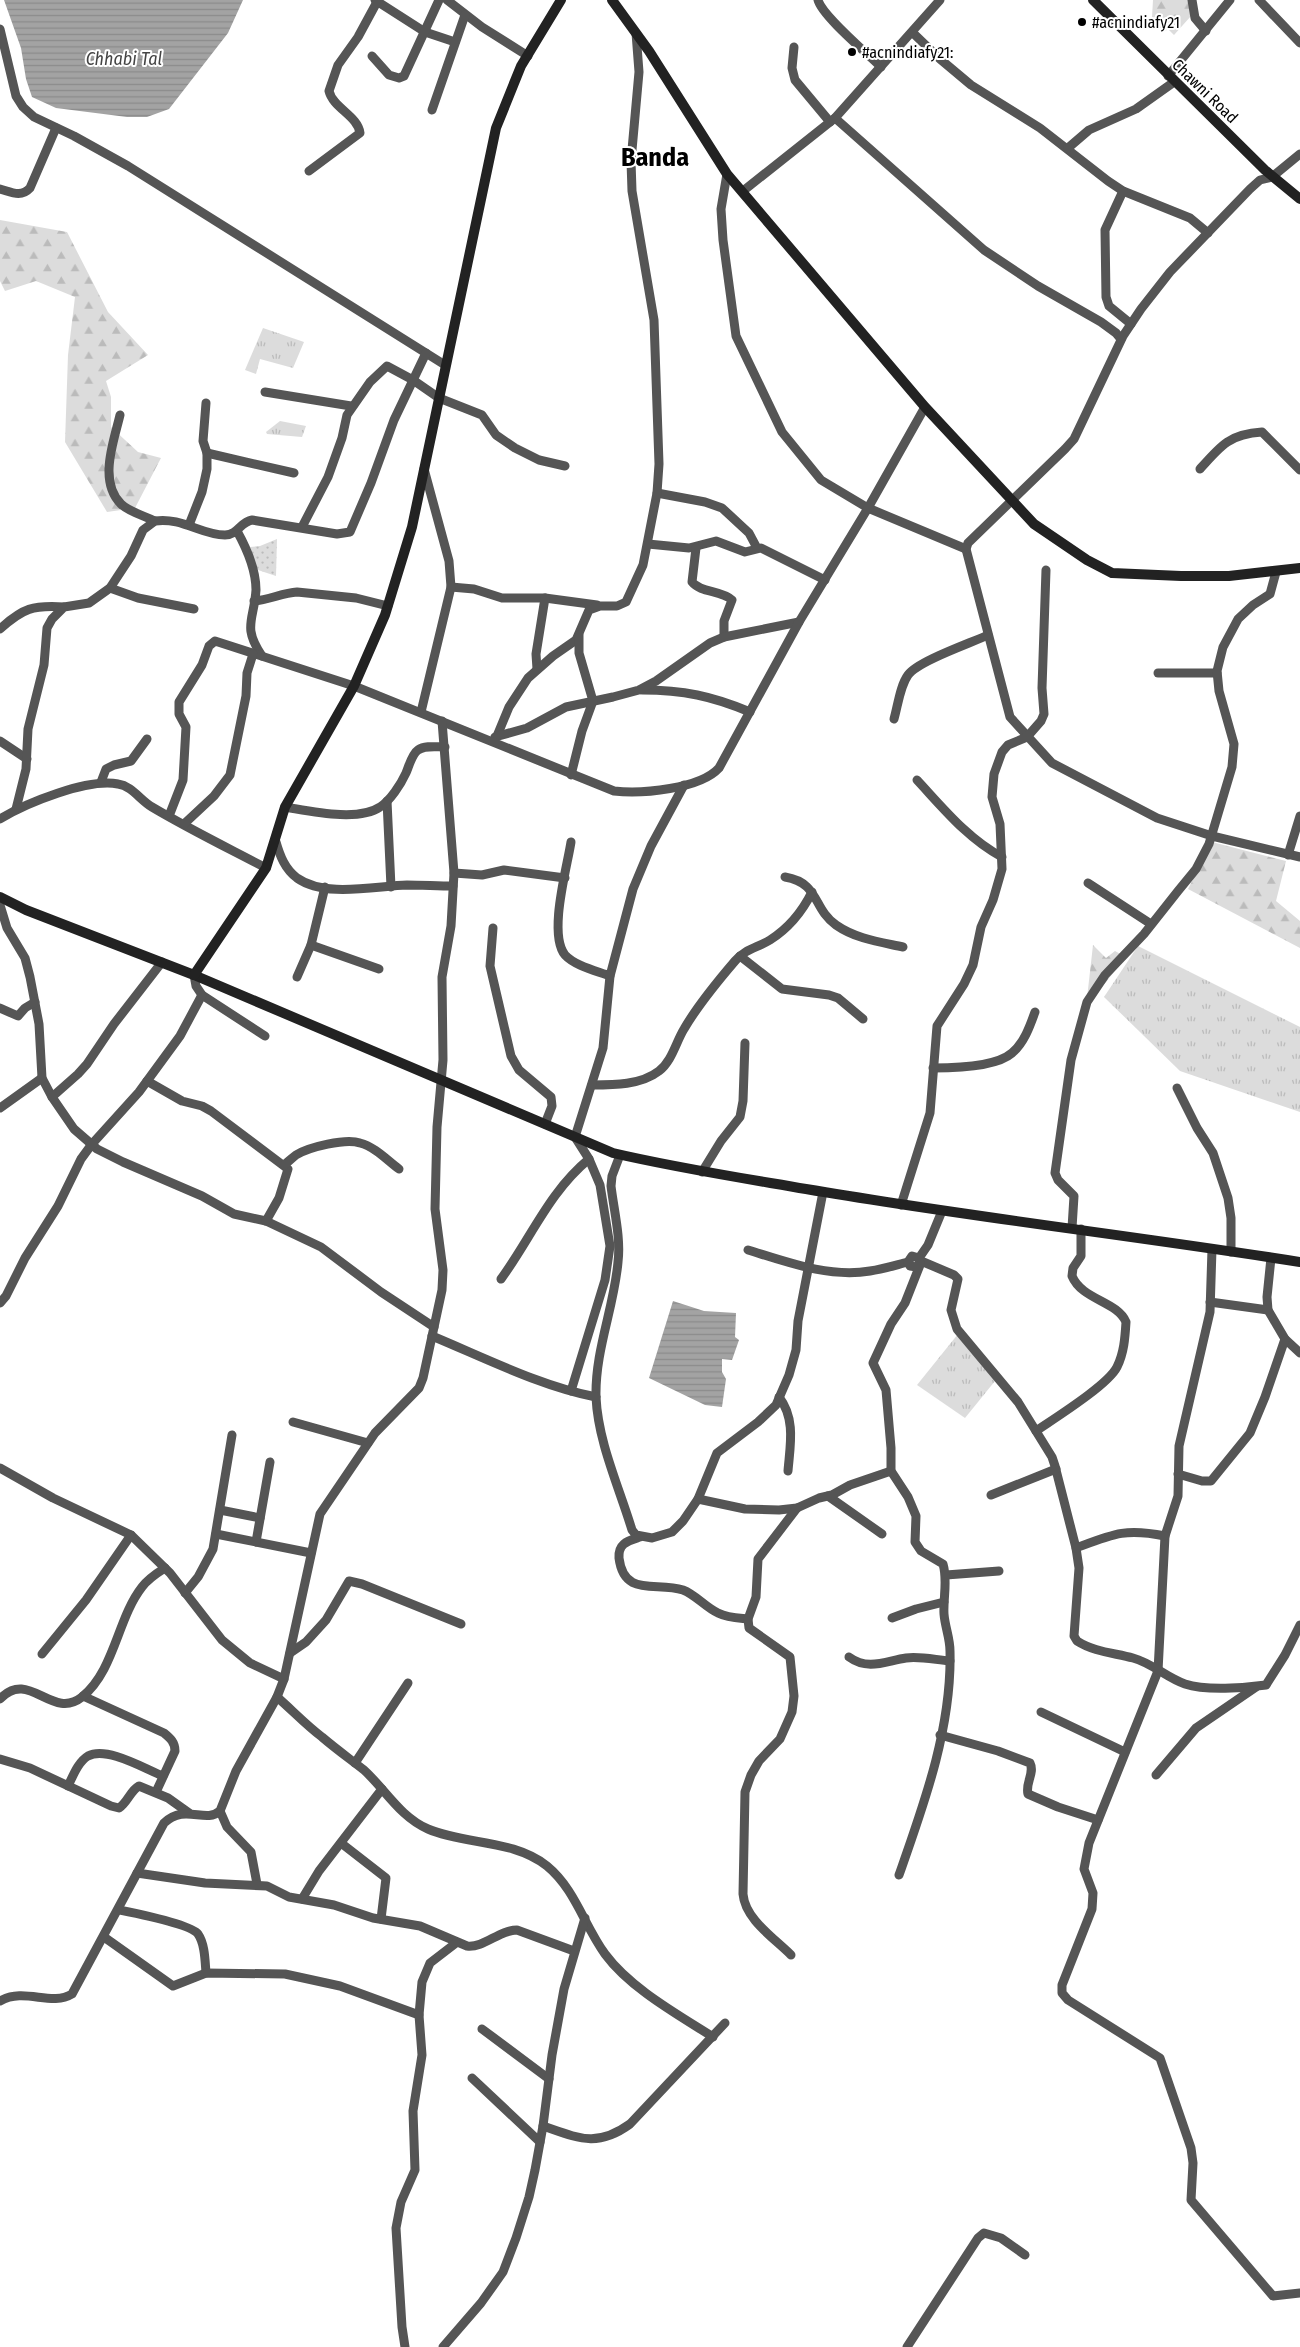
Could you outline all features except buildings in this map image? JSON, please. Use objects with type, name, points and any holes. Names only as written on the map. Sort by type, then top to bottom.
[{"type":"street","points":[[309,171],[360,133],[356,125],[331,98],[329,91],[338,65],[358,37],[377,0],[425,32],[455,42]]},
{"type":"street","points":[[372,56],[389,75],[399,78],[407,71],[439,0]]},
{"type":"street","points":[[447,0],[465,15],[528,56]]},
{"type":"street","points":[[266,1036],[202,995],[196,986],[194,975],[266,868],[276,842],[285,807],[354,686],[388,606],[407,546],[496,128],[528,56],[561,0]]},
{"type":"street","points":[[612,0],[636,33],[727,174],[925,408],[1034,524],[1086,560],[1112,573],[1229,576],[1300,568]]},
{"type":"street","points":[[818,0],[837,25],[881,67]]},
{"type":"street","points":[[744,192],[833,120],[940,0]]},
{"type":"street","name":"Chawni Road","points":[[1094,0],[1171,79],[1272,177],[1300,199]]},
{"type":"street","points":[[1192,0],[1195,18],[1206,31]]},
{"type":"street","points":[[1068,148],[1089,130],[1136,109],[1171,79],[1230,0]]},
{"type":"street","points":[[1259,0],[1300,44]]},
{"type":"street","points":[[432,110],[465,15]]},
{"type":"street","points":[[0,29],[16,96],[34,117],[128,166],[445,365]]},
{"type":"street","points":[[912,32],[940,59],[972,85],[1025,117],[1068,148],[1088,167],[1123,191],[1172,209],[1190,218],[1208,233]]},
{"type":"street","points":[[451,587],[474,589],[502,598],[545,598],[600,606],[617,606],[626,602],[643,565],[657,493],[659,464],[654,320],[632,191],[630,160],[639,72],[636,33]]},
{"type":"street","points":[[794,47],[792,68],[795,80],[833,120],[984,250],[1038,286],[1101,322],[1116,333],[1121,340]]},
{"type":"street","points":[[0,189],[18,194],[26,193],[30,188],[56,128]]},
{"type":"street","points":[[1300,154],[1272,177],[1260,180],[1250,188],[1170,272],[1121,340],[1074,439],[968,544],[966,549],[1010,717],[1052,763],[1158,818],[1212,836],[1300,857]]},
{"type":"street","points":[[727,174],[721,209],[728,287],[736,336],[782,432],[821,480],[868,508],[966,549]]},
{"type":"street","points":[[1123,191],[1105,230],[1106,297],[1109,306],[1131,324]]},
{"type":"street","points":[[120,414],[110,457],[110,481],[120,503],[155,521],[171,521],[225,535],[237,531],[246,521],[252,520],[342,534],[352,530],[394,420],[426,353]]},
{"type":"street","points":[[302,527],[328,477],[351,406],[370,382],[388,366],[439,398],[482,415],[496,434],[514,448],[540,460],[564,466]]},
{"type":"street","points":[[265,392],[351,406]]},
{"type":"street","points":[[189,525],[202,492],[207,469],[207,453],[203,441],[206,403]]},
{"type":"street","points":[[169,816],[183,780],[186,734],[185,722],[178,714],[179,702],[200,670],[212,642],[221,642],[354,686],[442,721],[493,738],[608,789],[626,792],[684,786],[706,779],[719,768],[799,622],[868,508],[925,408]]},
{"type":"street","points":[[1200,469],[1220,445],[1236,436],[1262,432],[1300,470]]},
{"type":"street","points":[[207,453],[294,473]]},
{"type":"street","points":[[421,712],[451,587],[449,561],[424,468]]},
{"type":"street","points":[[657,493],[704,502],[722,508],[749,533],[757,548]]},
{"type":"street","points":[[0,629],[17,615],[31,608],[43,606],[64,608],[89,603],[110,588],[127,564],[143,530],[155,521]]},
{"type":"street","points":[[237,531],[255,572],[250,634],[258,655]]},
{"type":"street","points":[[648,544],[696,548],[716,540],[745,552],[757,548],[767,550],[825,580]]},
{"type":"street","points":[[696,548],[692,579],[694,584],[724,595],[732,600],[724,621],[724,637]]},
{"type":"street","points":[[901,1205],[930,1113],[937,1026],[964,984],[973,965],[981,927],[1000,877],[1002,857],[1000,824],[992,797],[994,774],[1002,752],[1008,745],[1028,737],[1044,714],[1042,688],[1046,570]]},
{"type":"street","points":[[1036,1431],[1107,1380],[1117,1368],[1123,1352],[1126,1322],[1119,1312],[1080,1288],[1072,1276],[1073,1268],[1081,1256],[1076,1229],[1074,1196],[1058,1180],[1055,1172],[1075,1039],[1087,1002],[1105,975],[1151,924],[1196,869],[1212,836],[1232,767],[1234,744],[1219,690],[1217,673],[1224,647],[1238,619],[1253,605],[1270,594],[1276,572]]},
{"type":"street","points":[[110,588],[138,598],[194,609]]},
{"type":"street","points":[[254,601],[267,600],[297,592],[356,598],[388,606]]},
{"type":"street","points":[[537,669],[536,654],[545,598]]},
{"type":"street","points":[[493,738],[516,694],[537,669],[576,640],[589,610],[600,606]]},
{"type":"street","points":[[16,809],[25,774],[28,729],[44,665],[48,628],[56,613],[64,608]]},
{"type":"street","points":[[639,690],[656,681],[710,643],[724,637],[799,622]]},
{"type":"street","points":[[571,774],[582,731],[593,701],[579,653],[579,635]]},
{"type":"street","points":[[894,719],[906,678],[911,671],[933,658],[988,635]]},
{"type":"street","points":[[184,824],[214,796],[230,775],[246,696],[247,672],[258,655]]},
{"type":"street","points":[[1158,673],[1217,673]]},
{"type":"street","points":[[493,738],[527,728],[566,706],[639,690],[669,690],[703,694],[750,712]]},
{"type":"street","points":[[0,2001],[10,1996],[20,1995],[62,1998],[72,1994],[119,1910],[164,1823],[171,1817],[189,1813],[209,1816],[220,1811],[236,1771],[277,1697],[284,1679],[320,1514],[366,1446],[389,1416],[419,1388],[423,1378],[444,1278],[435,1209],[437,1127],[443,1060],[442,977],[451,926],[454,873],[442,721]]},
{"type":"street","points":[[101,782],[106,769],[131,761],[147,739]]},
{"type":"street","points":[[0,741],[27,759]]},
{"type":"street","points":[[285,807],[316,812],[360,814],[381,807],[405,776],[415,753],[423,747],[445,747]]},
{"type":"street","points":[[917,780],[962,828],[1002,857]]},
{"type":"street","points":[[0,819],[32,801],[101,782],[121,784],[128,787],[151,807],[266,868]]},
{"type":"street","points":[[575,1137],[605,1036],[610,976],[633,889],[650,846],[684,786]]},
{"type":"street","points":[[387,801],[391,887]]},
{"type":"street","points":[[1288,854],[1300,816]]},
{"type":"street","points":[[276,842],[282,860],[290,873],[305,883],[325,887],[364,890],[391,887],[453,886]]},
{"type":"street","points":[[571,842],[558,931],[561,948],[566,956],[575,962],[610,976]]},
{"type":"street","points":[[454,873],[482,875],[504,870],[565,878]]},
{"type":"street","points":[[785,877],[798,879],[812,892],[828,918],[837,926],[857,937],[903,947]]},
{"type":"street","points":[[1088,883],[1151,924]]},
{"type":"street","points":[[297,977],[311,945],[325,887]]},
{"type":"street","points":[[592,1085],[614,1085],[639,1080],[660,1071],[693,1015],[740,956],[747,950],[770,940],[786,929],[795,920],[812,892]]},
{"type":"street","points":[[0,896],[34,913],[194,975],[441,1081],[620,1155],[702,1172],[901,1205],[1300,1262]]},
{"type":"street","points":[[0,904],[7,928],[25,958],[39,1024],[42,1078],[52,1097],[74,1129],[92,1144],[123,1162],[194,1192],[234,1214],[266,1221],[321,1247],[433,1332],[575,1393],[595,1397]]},
{"type":"street","points":[[493,928],[490,966],[511,1056],[519,1070],[551,1097],[552,1106],[545,1124]]},
{"type":"street","points":[[311,945],[379,969]]},
{"type":"street","points":[[740,956],[782,989],[823,994],[838,998],[863,1019]]},
{"type":"street","points":[[52,1097],[87,1064],[114,1024],[162,962]]},
{"type":"street","points":[[0,1303],[6,1296],[25,1258],[58,1206],[81,1159],[147,1081],[180,1036],[202,995]]},
{"type":"street","points":[[0,1008],[15,1017],[35,1002]]},
{"type":"street","points":[[933,1068],[972,1066],[1008,1056],[1020,1045],[1034,1012]]},
{"type":"street","points":[[702,1172],[721,1141],[740,1117],[743,1101],[745,1043]]},
{"type":"street","points":[[0,1108],[42,1078]]},
{"type":"street","points":[[147,1081],[182,1101],[202,1106],[211,1111],[254,1146],[284,1165],[288,1170],[288,1175],[280,1198],[266,1221]]},
{"type":"street","points":[[1178,1088],[1197,1128],[1213,1153],[1228,1198],[1231,1218],[1231,1252]]},
{"type":"street","points":[[575,1137],[589,1159],[600,1186],[610,1240],[609,1262],[575,1393]]},
{"type":"street","points":[[284,1165],[296,1154],[336,1143],[354,1141],[375,1151],[399,1169]]},
{"type":"street","points":[[620,1155],[612,1176],[611,1186],[619,1261],[599,1347],[595,1397],[605,1444],[632,1530],[640,1536],[652,1538],[672,1532],[683,1521],[698,1499],[718,1454],[767,1414],[780,1397],[796,1350],[798,1321],[823,1192]]},
{"type":"street","points":[[501,1279],[518,1255],[549,1202],[567,1180],[589,1159]]},
{"type":"street","points":[[899,1875],[929,1782],[940,1735],[950,1661],[944,1602],[946,1575],[943,1564],[917,1547],[915,1542],[916,1516],[908,1496],[891,1471],[886,1390],[873,1364],[891,1324],[905,1303],[919,1262],[942,1211]]},
{"type":"street","points":[[1212,1248],[1210,1312],[1179,1446],[1178,1496],[1165,1536],[1158,1670],[1089,1844],[1084,1869],[1092,1893],[1092,1909],[1062,1985],[1062,1993],[1068,2000],[1160,2058],[1191,2148],[1193,2163],[1191,2200],[1273,2296],[1300,2293]]},
{"type":"street","points":[[748,1250],[808,1268],[829,1272],[870,1272],[908,1262],[910,1266],[919,1262],[954,1275],[958,1279],[951,1310],[957,1329],[1018,1402],[1052,1457],[1076,1548],[1078,1568],[1075,1638],[1083,1645],[1133,1658],[1193,1686],[1257,1686],[1266,1685],[1286,1655],[1300,1626]]},
{"type":"street","points":[[1271,1258],[1267,1297],[1268,1310],[1285,1339],[1300,1353]]},
{"type":"street","points":[[1210,1302],[1268,1310]]},
{"type":"street","points":[[1178,1474],[1202,1481],[1211,1481],[1250,1434],[1285,1339]]},
{"type":"street","points":[[780,1397],[788,1411],[790,1422],[788,1471]]},
{"type":"street","points":[[293,1422],[366,1446]]},
{"type":"street","points":[[185,1593],[207,1561],[216,1534],[232,1435]]},
{"type":"street","points":[[256,1542],[270,1462]]},
{"type":"street","points":[[0,1468],[53,1498],[132,1535],[165,1568],[213,1630],[232,1649],[250,1663],[284,1679]]},
{"type":"street","points":[[991,1495],[1056,1469]]},
{"type":"street","points":[[698,1499],[745,1509],[779,1510],[797,1508],[891,1471]]},
{"type":"street","points":[[828,1496],[882,1534]]},
{"type":"street","points":[[791,1955],[750,1914],[744,1904],[745,1792],[751,1775],[759,1761],[786,1729],[792,1712],[794,1696],[790,1657],[749,1628],[748,1619],[756,1597],[759,1557],[797,1508]]},
{"type":"street","points":[[220,1510],[260,1518]]},
{"type":"street","points":[[1076,1548],[1121,1532],[1144,1532],[1165,1536]]},
{"type":"street","points":[[216,1534],[311,1553]]},
{"type":"street","points":[[42,1654],[86,1600],[132,1535]]},
{"type":"street","points":[[640,1536],[627,1541],[619,1550],[621,1567],[630,1582],[641,1586],[680,1590],[690,1593],[718,1613],[729,1617],[748,1619]]},
{"type":"street","points":[[0,1699],[7,1691],[15,1688],[33,1692],[67,1705],[83,1696],[101,1674],[126,1614],[142,1586],[165,1568]]},
{"type":"street","points":[[946,1575],[999,1572]]},
{"type":"street","points":[[290,1653],[306,1642],[326,1620],[349,1582],[362,1584],[461,1624]]},
{"type":"street","points":[[892,1618],[916,1609],[944,1602]]},
{"type":"street","points":[[849,1657],[855,1662],[873,1665],[906,1658],[950,1661]]},
{"type":"street","points":[[355,1763],[408,1683]]},
{"type":"street","points":[[1156,1775],[1196,1728],[1257,1686]]},
{"type":"street","points":[[83,1696],[164,1733],[172,1740],[175,1750],[156,1792]]},
{"type":"street","points":[[277,1697],[320,1736],[355,1763],[409,1817],[428,1829],[533,1857],[546,1865],[563,1882],[604,1953],[624,1974],[667,2008],[713,2037]]},
{"type":"street","points":[[1041,1712],[1125,1752]]},
{"type":"street","points":[[940,1735],[998,1751],[1030,1763],[1032,1769],[1027,1789],[1028,1794],[1058,1807],[1098,1820]]},
{"type":"street","points":[[68,1786],[80,1764],[87,1757],[94,1754],[115,1756],[163,1776]]},
{"type":"street","points":[[0,1759],[30,1768],[119,1808],[124,1805],[134,1789],[139,1786],[156,1792],[189,1813]]},
{"type":"street","points":[[302,1899],[319,1871],[382,1789]]},
{"type":"street","points":[[220,1811],[227,1827],[251,1852],[256,1884]]},
{"type":"street","points":[[341,1843],[386,1878],[381,1919]]},
{"type":"street","points":[[137,1873],[204,1883],[267,1886],[290,1897],[381,1919],[420,1926],[456,1943],[471,1947],[508,1931],[517,1930],[574,1951]]},
{"type":"street","points":[[119,1910],[170,1922],[195,1931],[201,1942],[206,1973]]},
{"type":"street","points":[[443,2347],[481,2303],[503,2272],[529,2197],[543,2126],[564,1989],[585,1918]]},
{"type":"street","points":[[104,1937],[173,1986],[206,1973],[270,1973],[304,1978],[360,1992],[419,2015]]},
{"type":"street","points":[[405,2347],[396,2228],[401,2202],[415,2170],[413,2111],[422,2055],[419,2015],[422,1982],[430,1963],[456,1943]]},
{"type":"street","points":[[543,2126],[586,2138],[609,2137],[616,2134],[630,2124],[725,2023]]},
{"type":"street","points":[[482,2028],[549,2079]]},
{"type":"street","points":[[472,2078],[540,2142]]},
{"type":"street","points":[[907,2347],[978,2238],[984,2233],[991,2233],[1025,2255]]},
{"type":"green space","points":[[1153,0],[1192,0],[1191,16],[1174,35],[1168,29],[1164,32],[1152,17]]},
{"type":"green space","points":[[0,220],[67,232],[108,312],[148,355],[106,381],[111,397],[111,427],[138,452],[161,458],[135,508],[107,512],[65,442],[68,355],[75,297],[36,281],[5,291],[0,281]]},
{"type":"green space","points":[[263,328],[304,342],[293,368],[260,359],[256,374],[245,370]]},
{"type":"green space","points":[[280,421],[306,426],[302,437],[267,434],[266,432]]},
{"type":"green space","points":[[277,539],[276,576],[255,569],[250,547],[260,546]]},
{"type":"green space","points":[[1212,842],[1286,861],[1276,901],[1300,921],[1300,948],[1188,889]]},
{"type":"green space","points":[[1093,945],[1106,958],[1115,951],[1126,957],[1086,1007]]},
{"type":"green space","points":[[1138,946],[1300,1027],[1300,1112],[1180,1071],[1104,997]]},
{"type":"green space","points":[[958,1334],[995,1381],[965,1418],[917,1385]]},
{"type":"water","name":"Chhabi Tal","points":[[4,0],[243,0],[228,33],[169,109],[147,117],[127,117],[56,108],[32,97],[26,79],[21,48]]},
{"type":"water","points":[[673,1301],[704,1311],[736,1313],[735,1337],[739,1340],[732,1360],[722,1359],[722,1372],[726,1379],[722,1407],[705,1405],[649,1378]]},
{"type":"place","name":"#acnindiafy21","points":[[1082,22]]},
{"type":"place","name":"#acnindiafy21:","points":[[852,52]]},
{"type":"district","name":"Banda","points":[[655,157]]}]
